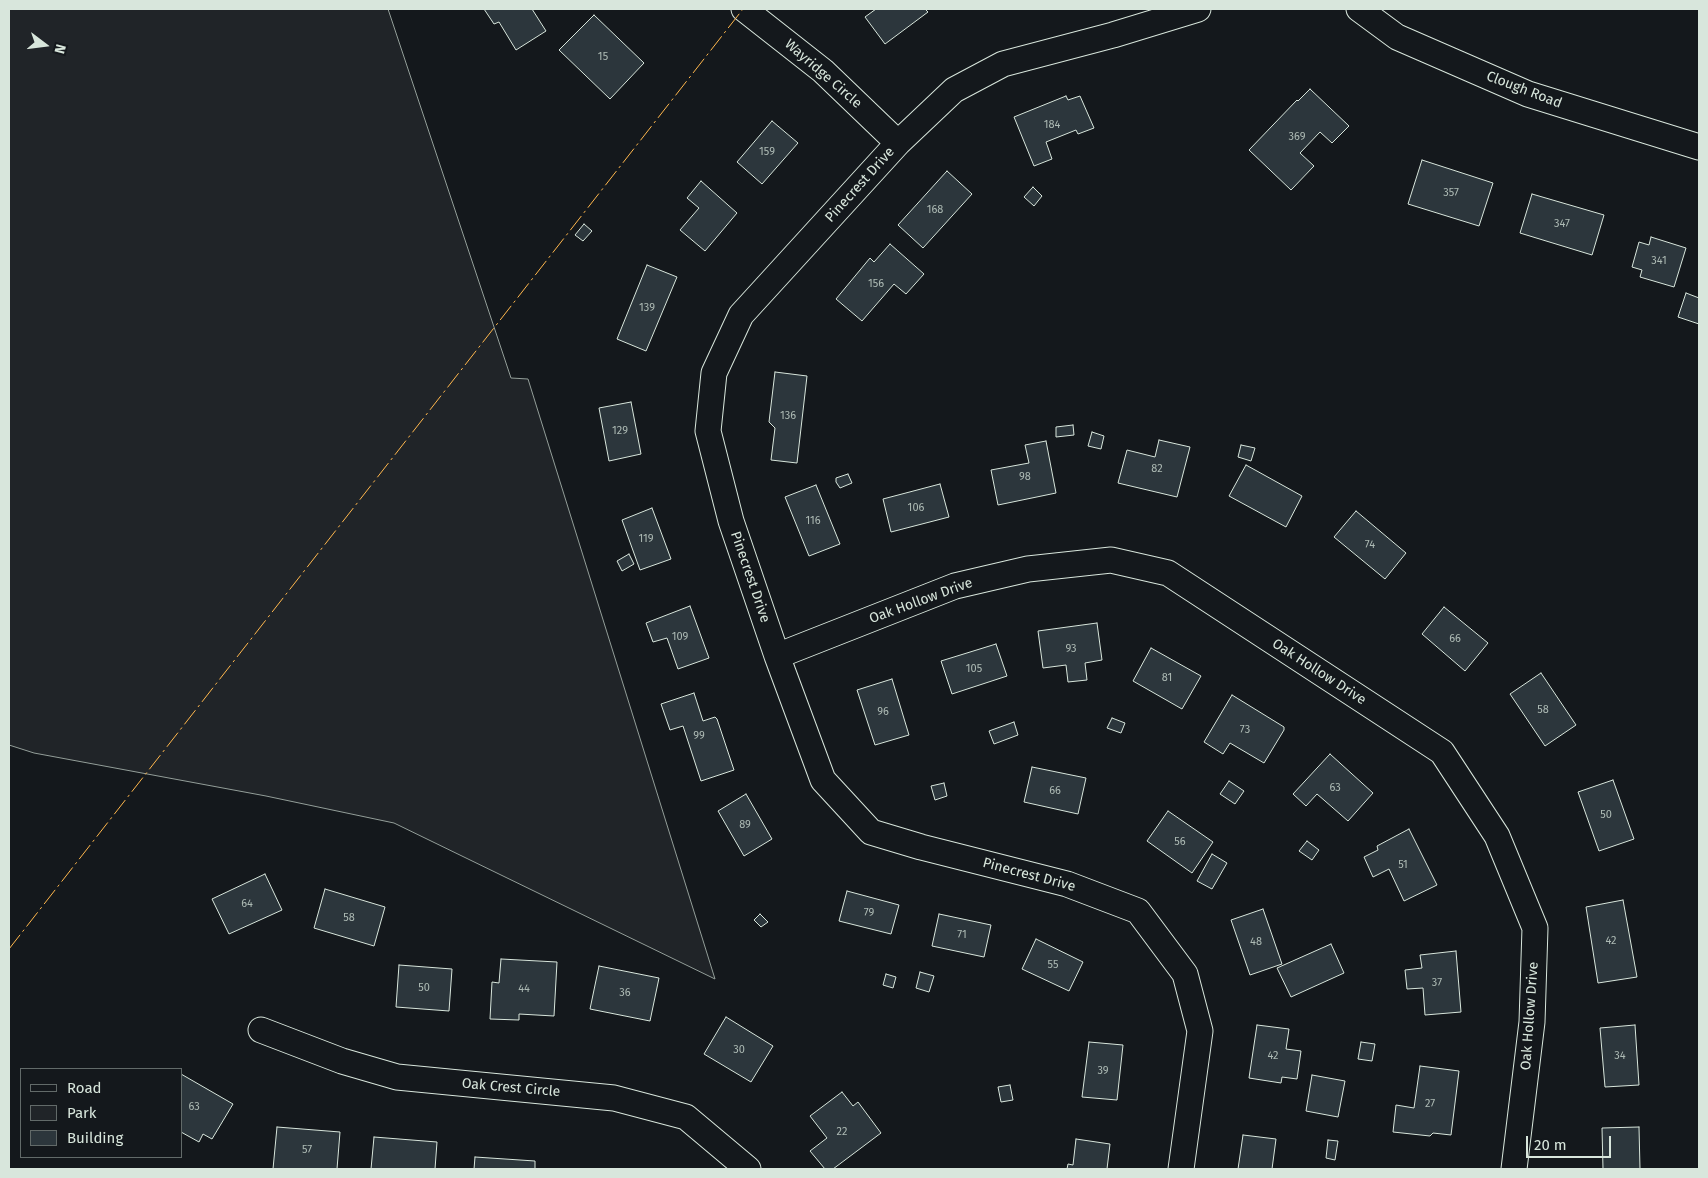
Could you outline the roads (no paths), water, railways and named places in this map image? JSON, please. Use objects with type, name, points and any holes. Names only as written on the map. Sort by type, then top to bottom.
[{"type":"street","name":"Wayridge Circle","points":[[744,9],[823,70],[898,143]]},
{"type":"street","name":"Pinecrest Drive","points":[[1181,1169],[1200,1031],[1185,974],[1138,910],[1066,884],[921,847],[871,832],[823,780],[777,656],[731,521],[708,431],[714,373],[741,314],[898,143],[954,90],[1003,64],[1113,35],[1198,9]]},
{"type":"street","name":"Clough Road","points":[[1359,9],[1397,37],[1528,94],[1699,147]]},
{"type":"street","name":"Oak Hollow Drive","points":[[777,656],[955,586],[1028,569],[1111,560],[1168,573],[1442,752],[1497,836],[1535,928],[1532,1022],[1514,1169]]},
{"type":"street","name":"Oak Crest Circle","points":[[261,1030],[342,1061],[397,1077],[614,1098],[686,1117],[748,1169]]}]
